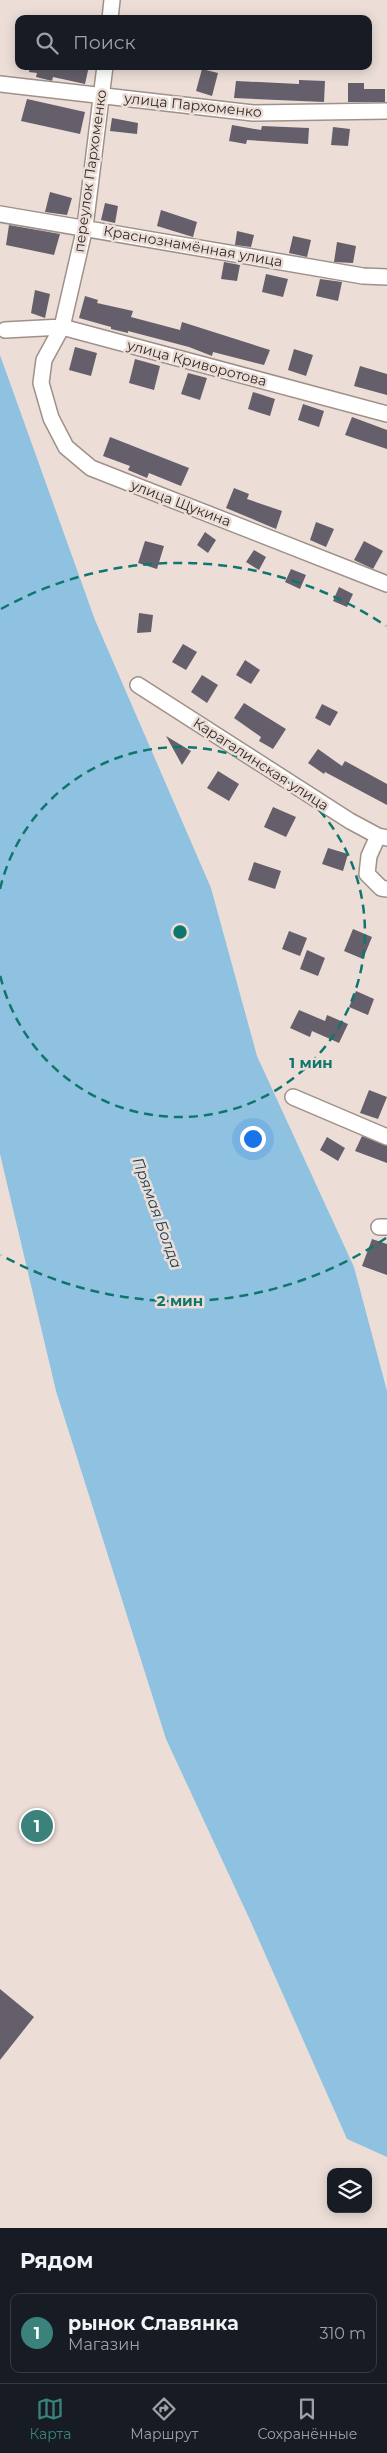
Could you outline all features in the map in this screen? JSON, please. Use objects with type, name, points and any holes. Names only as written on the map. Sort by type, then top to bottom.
[{"type":"street","points":[[110,15],[112,0]]},
{"type":"street","name":"переулок Пархоменко","points":[[44,360],[62,327],[85,227],[105,70]]},
{"type":"street","name":"улица Пархоменко","points":[[0,84],[102,94],[253,114],[387,111]]},
{"type":"street","name":"Краснознамённая улица","points":[[0,214],[363,276],[387,277]]},
{"type":"street","name":"улица Криворотова","points":[[5,330],[62,327],[387,414]]},
{"type":"street","name":"улица Щукина","points":[[44,360],[41,383],[51,418],[66,447],[91,468],[387,584]]},
{"type":"street","name":"Карагалинская улица","points":[[138,686],[350,821],[383,837]]},
{"type":"street","points":[[383,837],[369,856],[367,874],[381,888],[387,889]]},
{"type":"street","points":[[293,1097],[387,1137]]},
{"type":"water","name":"Прямая Болда","points":[[0,355],[95,620],[211,888],[257,1056],[354,1267],[387,1391],[387,2157],[347,2139],[250,1920],[166,1739],[56,1391],[0,1154]]},
{"type":"building","points":[[29,70],[88,70],[85,84],[53,77],[52,81],[36,77],[37,73],[29,72]]},
{"type":"building","points":[[202,70],[218,73],[212,96],[196,91]]},
{"type":"building","points":[[299,80],[325,81],[324,102],[234,98],[236,81],[299,84]]},
{"type":"building","points":[[348,83],[364,83],[364,89],[385,89],[385,102],[348,102]]},
{"type":"building","points":[[27,99],[85,112],[80,134],[21,121]]},
{"type":"building","points":[[112,118],[138,123],[137,134],[110,131]]},
{"type":"building","points":[[232,125],[261,130],[262,126],[309,128],[308,144],[247,140],[246,144],[229,141]]},
{"type":"building","points":[[333,127],[350,129],[348,146],[331,145]]},
{"type":"building","points":[[50,192],[72,198],[67,215],[45,212]]},
{"type":"building","points":[[105,203],[118,206],[115,223],[101,220]]},
{"type":"building","points":[[161,210],[197,222],[193,237],[157,226]]},
{"type":"building","points":[[9,225],[60,234],[54,255],[6,245]]},
{"type":"building","points":[[237,231],[254,235],[251,247],[235,245]]},
{"type":"building","points":[[293,236],[311,240],[307,257],[289,253]]},
{"type":"building","points":[[337,242],[356,246],[353,263],[334,262]]},
{"type":"building","points":[[224,262],[240,265],[237,281],[221,279]]},
{"type":"building","points":[[266,274],[288,279],[283,297],[262,292]]},
{"type":"building","points":[[320,279],[342,282],[338,301],[316,296]]},
{"type":"building","points":[[35,290],[50,294],[45,318],[31,313]]},
{"type":"building","points":[[85,296],[98,300],[97,303],[133,311],[131,317],[180,330],[182,322],[270,350],[264,365],[213,352],[212,356],[189,347],[128,331],[128,333],[111,329],[111,327],[79,318]]},
{"type":"building","points":[[75,347],[97,353],[91,376],[69,370]]},
{"type":"building","points":[[294,349],[313,355],[306,376],[288,370]]},
{"type":"building","points":[[135,359],[160,366],[154,390],[129,383]]},
{"type":"building","points":[[360,366],[387,374],[387,395],[354,386]]},
{"type":"building","points":[[188,373],[207,378],[200,400],[181,394]]},
{"type":"building","points":[[253,392],[275,399],[270,416],[248,409]]},
{"type":"building","points":[[303,404],[324,411],[319,427],[298,420]]},
{"type":"building","points":[[352,417],[387,430],[387,449],[345,435]]},
{"type":"building","points":[[110,437],[189,468],[181,486],[149,473],[147,478],[128,470],[130,466],[103,456]]},
{"type":"building","points":[[234,488],[249,494],[247,499],[282,511],[276,529],[226,508]]},
{"type":"building","points":[[316,522],[334,529],[326,547],[310,540]]},
{"type":"building","points":[[205,532],[216,540],[208,553],[197,545]]},
{"type":"building","points":[[145,541],[164,546],[157,569],[138,563]]},
{"type":"building","points":[[364,541],[383,551],[373,569],[354,560]]},
{"type":"building","points":[[254,550],[266,557],[259,570],[246,562]]},
{"type":"building","points":[[291,569],[306,575],[300,589],[285,582]]},
{"type":"building","points":[[339,587],[353,594],[347,607],[333,601]]},
{"type":"building","points":[[139,613],[153,615],[151,632],[137,633]]},
{"type":"building","points":[[183,644],[197,652],[186,670],[172,662]]},
{"type":"building","points":[[245,660],[260,670],[251,684],[236,675]]},
{"type":"building","points":[[202,675],[218,685],[207,703],[191,692]]},
{"type":"building","points":[[244,703],[286,729],[273,749],[259,741],[261,737],[234,718]]},
{"type":"building","points":[[322,704],[338,712],[330,726],[315,718]]},
{"type":"building","points":[[166,736],[191,751],[182,765]]},
{"type":"building","points":[[318,749],[342,766],[345,761],[387,784],[387,805],[325,772],[324,774],[308,763]]},
{"type":"building","points":[[218,771],[239,784],[229,801],[207,788]]},
{"type":"building","points":[[273,807],[296,817],[286,837],[264,827]]},
{"type":"building","points":[[328,848],[348,854],[343,871],[322,864]]},
{"type":"building","points":[[254,862],[281,871],[275,889],[248,880]]},
{"type":"building","points":[[353,929],[372,937],[363,959],[344,951]]},
{"type":"building","points":[[289,931],[307,938],[300,956],[282,949]]},
{"type":"building","points":[[307,950],[325,958],[318,976],[300,969]]},
{"type":"building","points":[[356,991],[374,999],[368,1015],[349,1007]]},
{"type":"building","points":[[299,1010],[325,1021],[327,1015],[348,1024],[339,1043],[312,1031],[310,1037],[290,1028]]},
{"type":"building","points":[[369,1090],[387,1097],[378,1119],[360,1113]]},
{"type":"building","points":[[362,1136],[387,1146],[387,1163],[355,1151]]},
{"type":"building","points":[[327,1137],[345,1148],[338,1161],[320,1150]]},
{"type":"building","points":[[372,1239],[387,1244],[387,1275],[362,1266]]},
{"type":"building","points":[[0,1989],[34,2017],[0,2060]]},
{"type":"place","name":"рынок Славянка","points":[[37,1826]]}]
